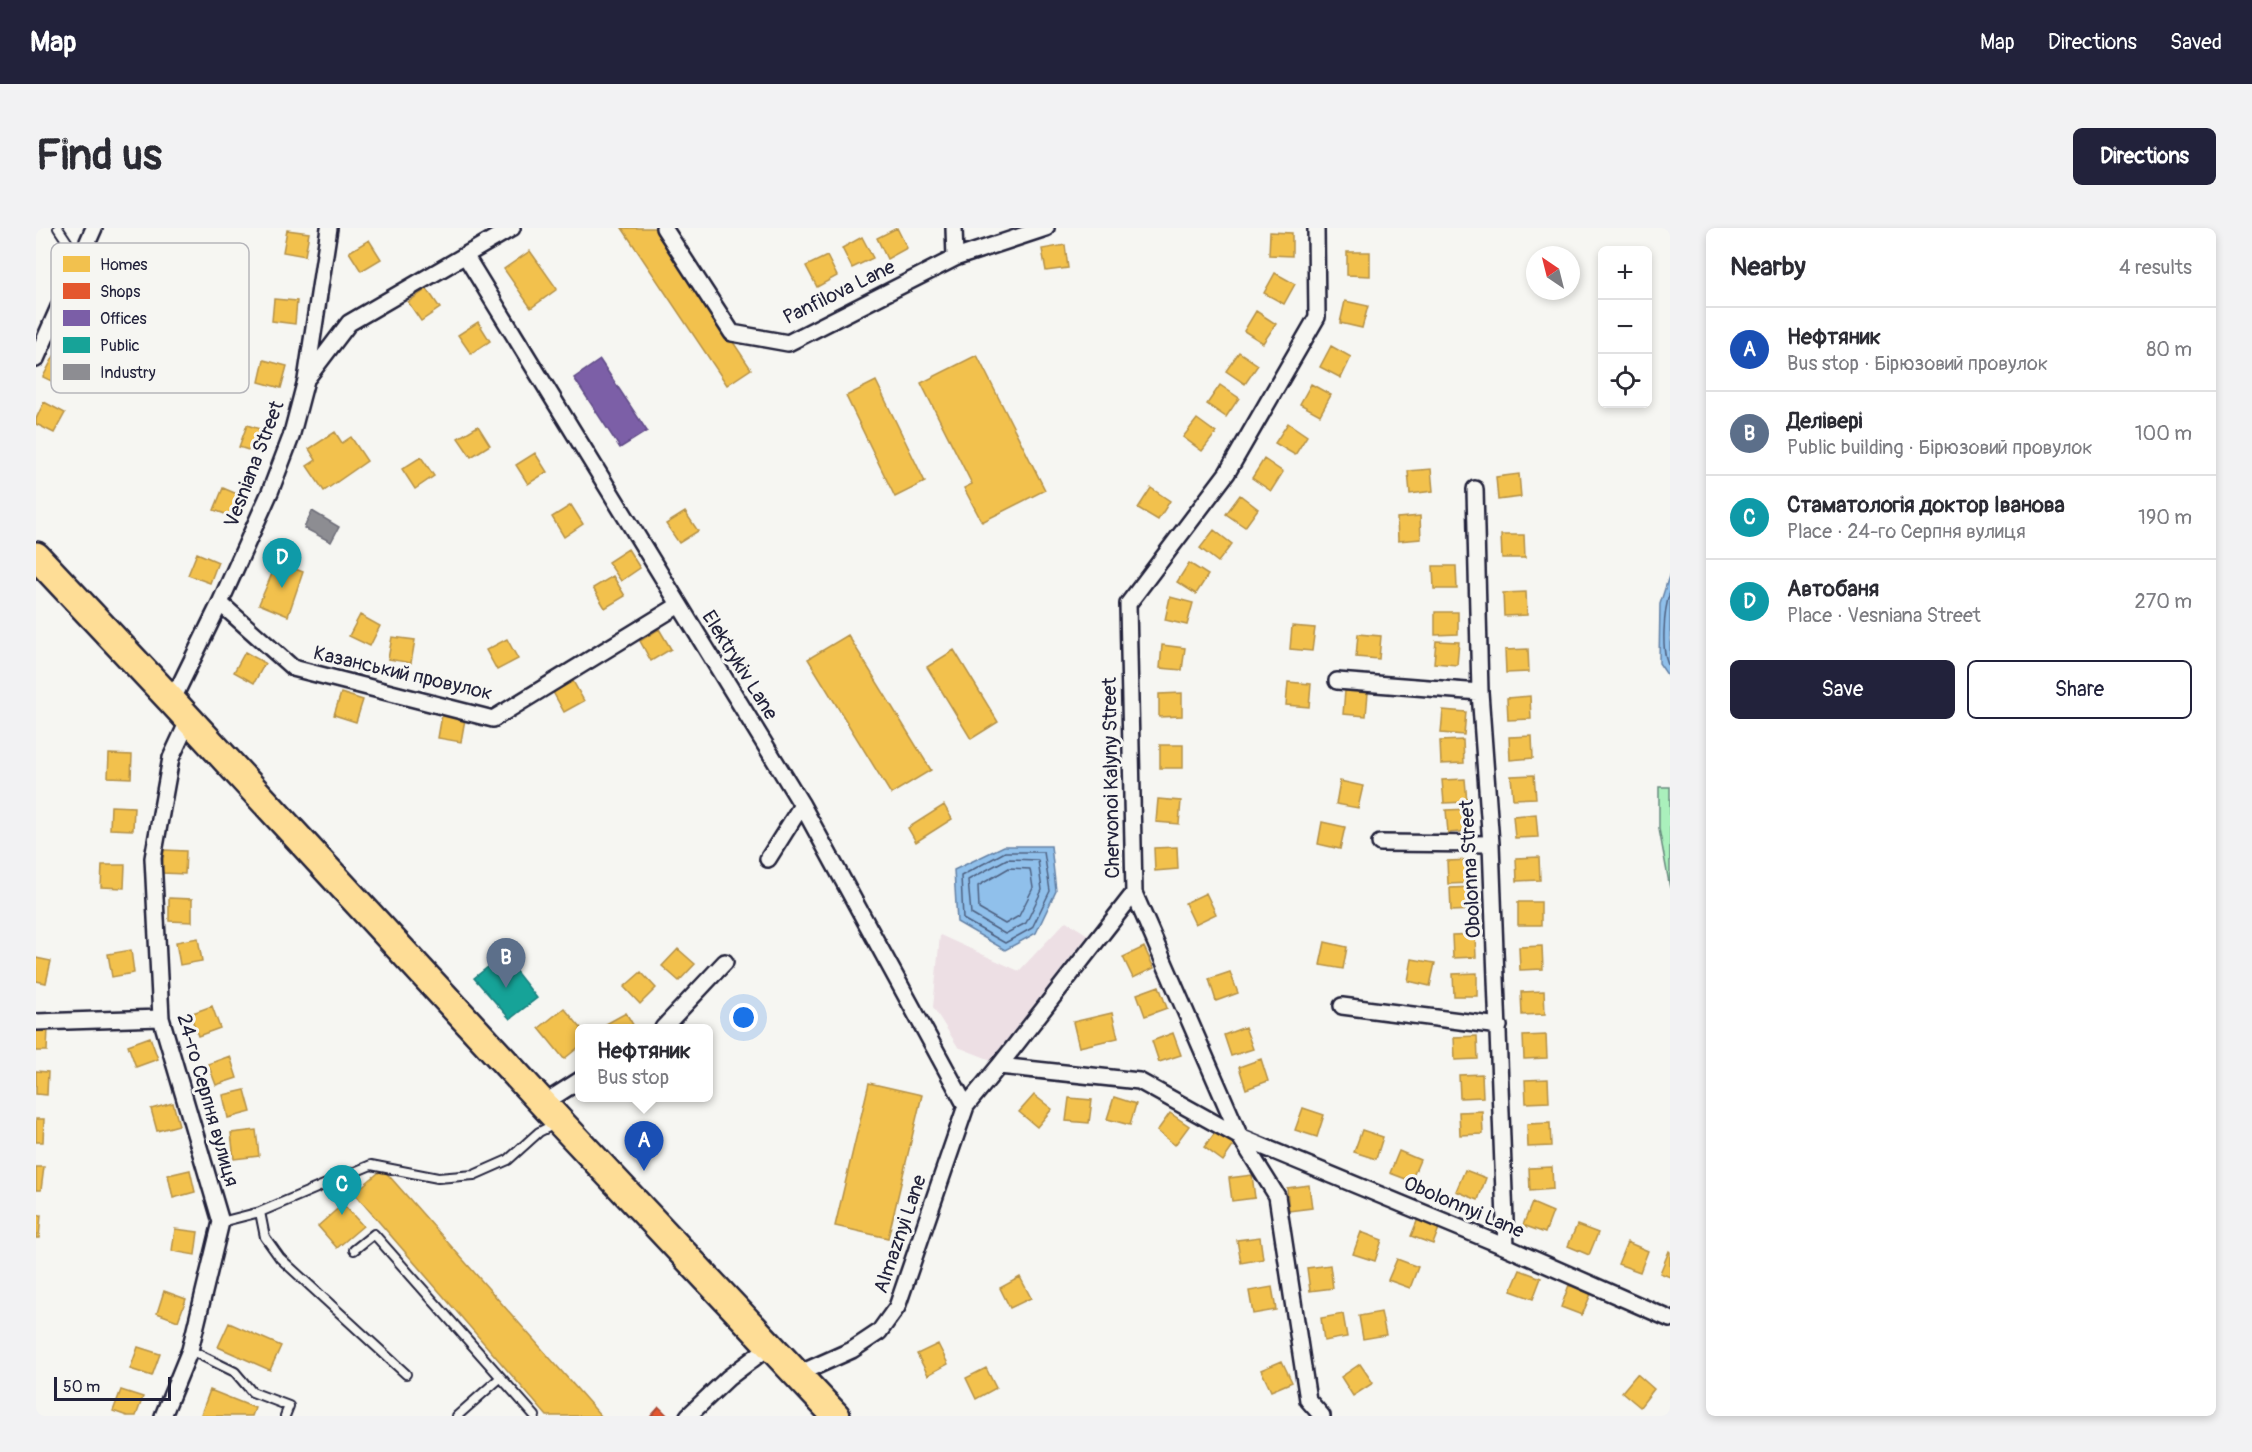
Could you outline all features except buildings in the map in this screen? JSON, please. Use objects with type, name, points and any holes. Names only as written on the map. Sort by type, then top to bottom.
[{"type":"highway","points":[[36,556],[836,1416]]},
{"type":"street","points":[[88,243],[94,228]]},
{"type":"street","name":"Vesniana Street","points":[[181,710],[220,603],[270,492],[291,437],[306,380],[329,228]]},
{"type":"street","points":[[306,380],[350,323],[512,228]]},
{"type":"street","name":"Panfilova Lane","points":[[663,228],[732,333],[788,343],[955,258],[1046,228]]},
{"type":"street","points":[[954,228],[955,258]]},
{"type":"street","name":"Chervonoi Kalyny Street","points":[[1316,228],[1317,317],[1227,473],[1128,604],[1134,893],[1240,1137],[1277,1196],[1308,1400],[1322,1416]]},
{"type":"street","name":"Elektrykiv Lane","points":[[465,255],[802,805],[966,1106]]},
{"type":"street","points":[[36,359],[51,327]]},
{"type":"street","name":"Obolonna Street","points":[[1475,489],[1480,693],[1491,844],[1506,1247]]},
{"type":"street","name":"Казанський провулок","points":[[220,603],[293,668],[493,719],[679,605]]},
{"type":"street","points":[[1337,681],[1480,693]]},
{"type":"street","name":"24-го Серпня вулиця","points":[[181,710],[153,858],[161,1018],[221,1222]]},
{"type":"street","points":[[768,859],[802,805]]},
{"type":"street","points":[[1380,843],[1491,844]]},
{"type":"street","name":"Almaznyi Lane","points":[[796,1375],[852,1350],[879,1332],[897,1307],[966,1106],[1134,893]]},
{"type":"street","points":[[668,1024],[725,962]]},
{"type":"street","points":[[1342,1006],[1499,1026]]},
{"type":"street","points":[[36,1022],[161,1018]]},
{"type":"street","points":[[999,1066],[1139,1082],[1240,1137]]},
{"type":"street","points":[[552,1112],[575,1085]]},
{"type":"street","name":"Obolonnyi Lane","points":[[1240,1137],[1506,1247],[1670,1319]]},
{"type":"street","points":[[163,1416],[190,1350],[221,1222]]},
{"type":"street","points":[[688,1416],[728,1378],[770,1346]]},
{"type":"lane","points":[[58,228],[68,243]]},
{"type":"lane","points":[[221,1222],[260,1212],[371,1165],[438,1178],[474,1175],[508,1160],[539,1132],[552,1112]]},
{"type":"lane","points":[[260,1212],[265,1237],[280,1258],[406,1374]]},
{"type":"lane","points":[[354,1250],[374,1234],[535,1416]]},
{"type":"lane","points":[[190,1350],[235,1372],[252,1392],[288,1406],[285,1416]]},
{"type":"lane","points":[[457,1416],[500,1378]]},
{"type":"shaded area","points":[[1066,921],[1088,935],[991,1060],[958,1047],[933,1007],[940,935],[1019,971]]},
{"type":"green space","points":[[1659,787],[1670,787],[1670,888],[1659,829]]},
{"type":"water","points":[[1670,573],[1670,679],[1659,663],[1660,604]]},
{"type":"water","points":[[1004,846],[1051,846],[1056,891],[1036,933],[1005,950],[957,922],[954,870]]},
{"type":"place","name":"Автобаня","points":[[282,588]]},
{"type":"place","name":"Делівері","points":[[506,988]]},
{"type":"place","name":"Нефтяник","points":[[644,1171]]},
{"type":"place","name":"Стаматологія доктор Іванова","points":[[342,1215]]}]
